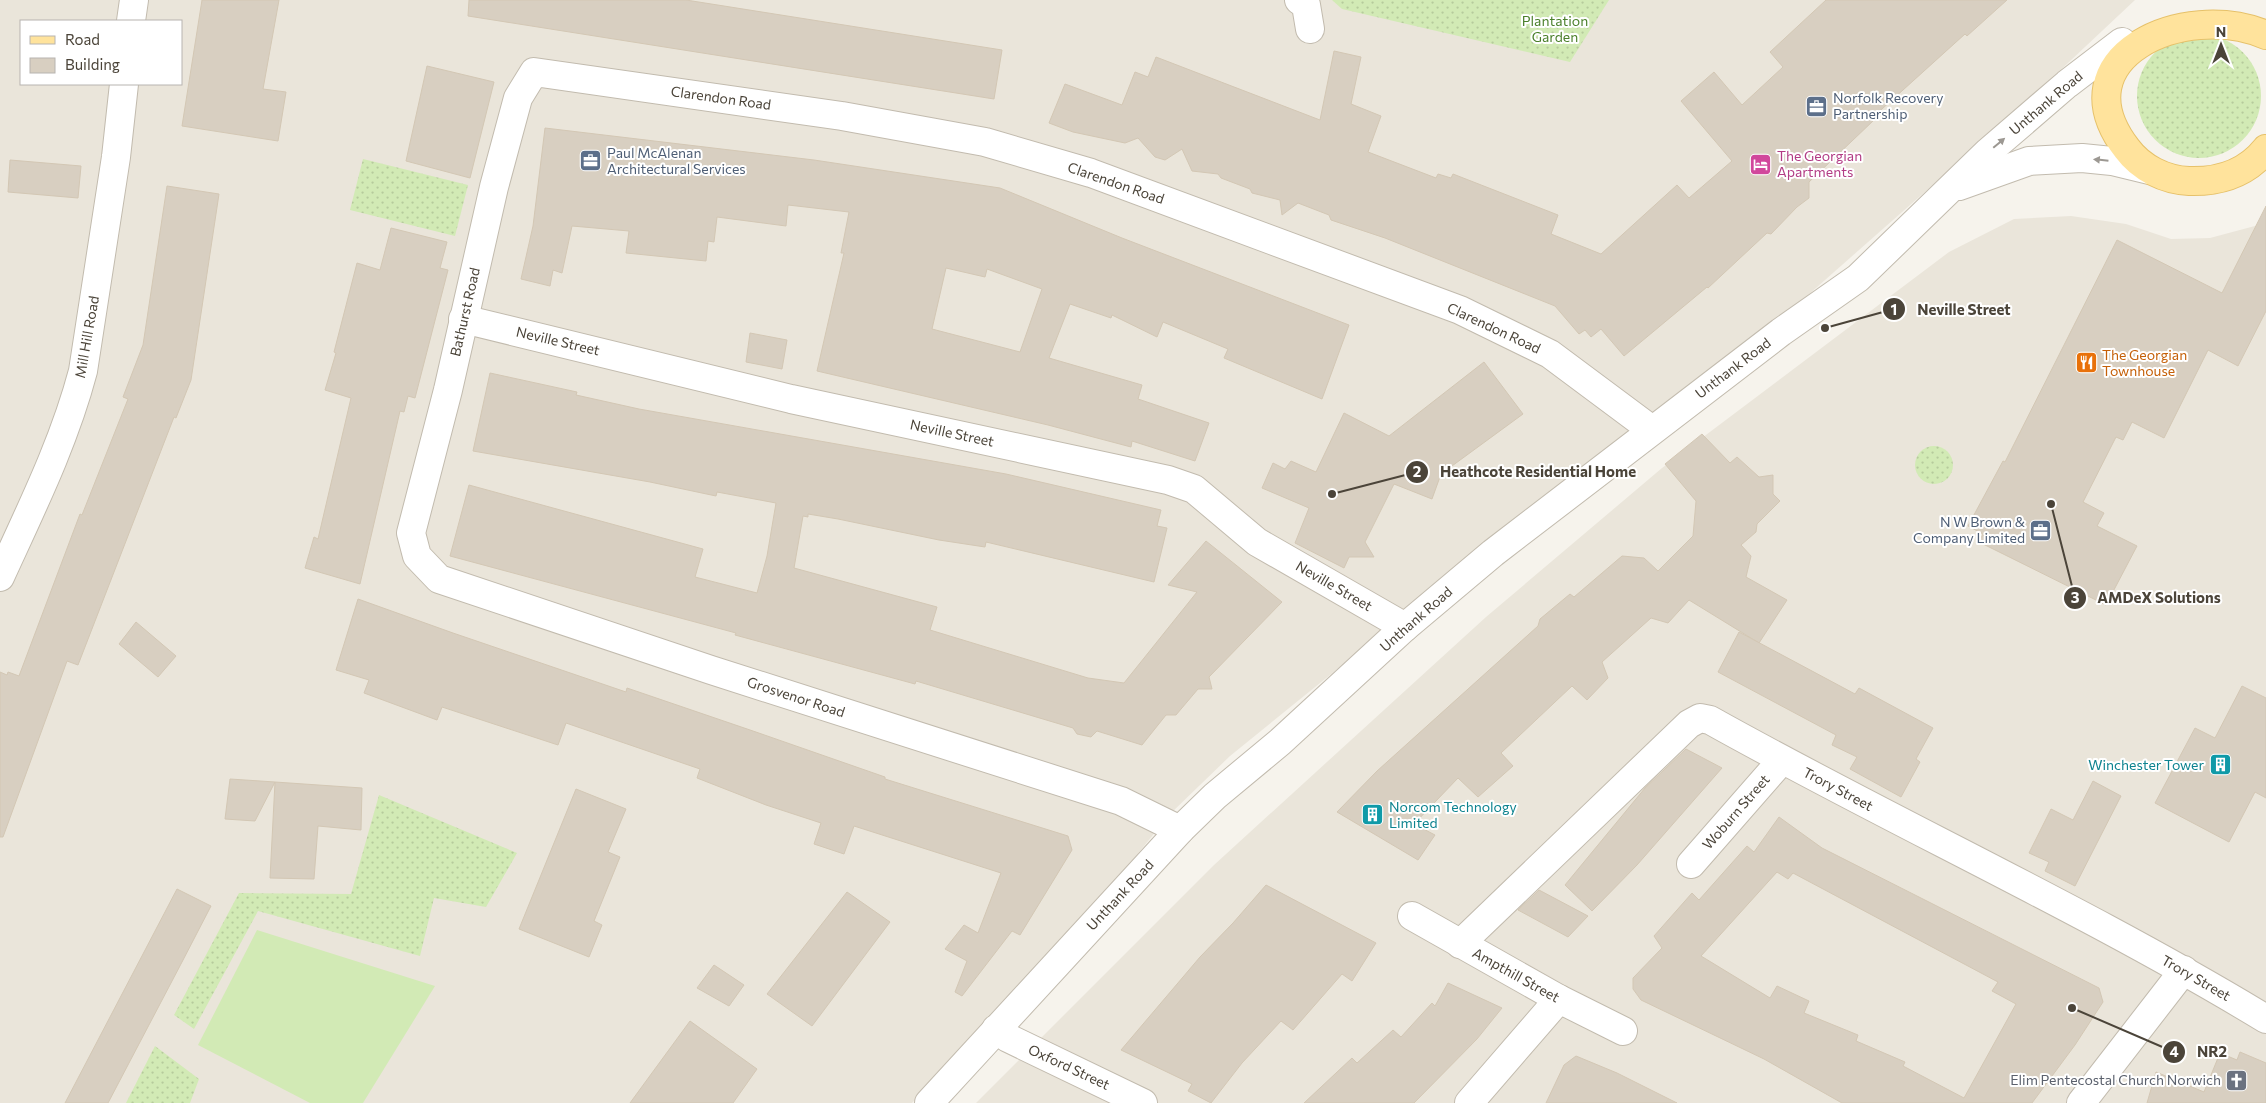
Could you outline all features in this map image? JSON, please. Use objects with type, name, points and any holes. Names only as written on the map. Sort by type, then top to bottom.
[{"type":"main road","points":[[2266,35],[2243,15],[2222,6],[2193,3],[2167,7],[2152,13],[2134,28],[2122,42],[2111,64],[2106,89],[2109,114],[2120,140],[2132,156],[2149,170],[2178,181],[2209,182],[2228,177],[2256,166],[2266,149]]},
{"type":"street","points":[[132,20],[134,0]]},
{"type":"street","points":[[1299,0],[1306,5],[1310,29]]},
{"type":"street","name":"Unthank Road","points":[[929,1103],[1180,830],[1215,796],[1280,742],[1405,627],[1493,553],[1652,430],[1781,332],[1858,278],[1988,152],[2067,84],[2122,42]]},
{"type":"street","name":"Bathurst Road","points":[[418,556],[411,533],[448,390],[463,319],[518,98],[534,72]]},
{"type":"street","name":"Clarendon Road","points":[[534,72],[842,116],[985,142],[1091,172],[1460,310],[1550,354],[1652,430]]},
{"type":"street","name":"Mill Hill Road","points":[[0,577],[57,452],[81,379],[116,157],[124,85]]},
{"type":"street","name":"Unthank Road","points":[[1951,189],[2029,161],[2082,158],[2112,161],[2149,170]]},
{"type":"street","name":"Neville Street","points":[[463,319],[791,399],[1168,480],[1194,489],[1257,542],[1405,627]]},
{"type":"street","name":"Grosvenor Road","points":[[418,556],[439,579],[712,670],[1121,801],[1180,830]]},
{"type":"street","name":"Trory Street","points":[[1460,944],[1689,724],[1700,718],[1710,720],[1782,760],[2184,970],[2266,1019]]},
{"type":"street","name":"Woburn Street","points":[[1691,864],[1782,760]]},
{"type":"street","name":"Ampthill Street","points":[[1412,916],[1559,999],[1623,1031]]},
{"type":"street","points":[[2080,1103],[2184,970]]},
{"type":"street","points":[[1469,1103],[1559,999]]},
{"type":"street","name":"Oxford Street","points":[[996,1029],[1008,1038],[1143,1103]]},
{"type":"shaded area","points":[[0,0],[2135,0],[2020,108],[1808,295],[1606,464],[1388,628],[1230,756],[1169,815],[1115,882],[912,1103],[0,1103]]},
{"type":"shaded area","points":[[2071,216],[2126,224],[2171,239],[2210,238],[2266,223],[2266,1103],[976,1103],[1214,865],[1486,617],[1662,468],[1949,252],[2014,219]]},
{"type":"green space","name":"Plantation Garden","points":[[1332,0],[1609,0],[1570,62],[1342,9]]},
{"type":"green space","points":[[2199,34],[2223,39],[2243,52],[2256,72],[2261,96],[2256,120],[2243,140],[2223,153],[2199,158],[2175,153],[2155,140],[2142,120],[2137,96],[2142,72],[2155,52],[2175,39]]},
{"type":"green space","points":[[363,159],[468,185],[455,236],[350,210]]},
{"type":"green space","points":[[1934,446],[1941,447],[1947,452],[1952,458],[1952,472],[1947,478],[1941,483],[1934,484],[1927,483],[1921,478],[1916,472],[1915,465],[1916,458],[1921,452],[1927,447]]},
{"type":"green space","points":[[379,795],[517,853],[486,907],[434,898],[420,956],[258,911],[194,1029],[174,1015],[239,893],[351,894]]},
{"type":"green space","points":[[257,930],[435,986],[363,1103],[310,1103],[198,1045]]},
{"type":"green space","points":[[155,1046],[199,1079],[190,1103],[126,1103]]},
{"type":"building","points":[[202,0],[279,0],[263,89],[286,92],[278,141],[182,126]]},
{"type":"building","points":[[469,0],[686,0],[1002,50],[994,99],[468,16]]},
{"type":"building","points":[[1826,0],[2007,0],[1967,36],[1965,34],[1872,118],[1874,120],[1809,182],[1809,198],[1797,207],[1771,234],[1767,233],[1708,288],[1624,356],[1601,329],[1591,337],[1585,330],[1579,334],[1555,306],[1385,238],[1331,220],[1329,215],[1298,203],[1282,215],[1280,200],[1252,193],[1250,189],[1221,178],[1218,174],[1192,171],[1182,149],[1165,160],[1155,157],[1138,138],[1125,143],[1073,132],[1049,123],[1065,84],[1122,105],[1135,72],[1148,77],[1156,57],[1320,120],[1334,51],[1361,57],[1351,104],[1381,116],[1368,152],[1436,178],[1438,174],[1451,178],[1453,174],[1558,215],[1551,234],[1601,254],[1677,185],[1689,198],[1732,161],[1681,101],[1714,72],[1742,105],[1783,67],[1770,52]]},
{"type":"building","points":[[427,66],[494,82],[470,178],[406,161]]},
{"type":"building","points":[[545,128],[814,160],[1000,188],[1122,238],[1349,325],[1322,399],[1224,358],[1228,349],[1163,322],[1157,337],[1112,315],[1111,318],[1070,304],[1049,358],[1142,385],[1138,399],[1209,423],[1195,461],[1132,441],[1131,447],[1048,425],[817,371],[844,253],[841,253],[849,212],[788,205],[786,226],[717,217],[714,242],[708,241],[706,261],[626,253],[629,231],[572,226],[562,273],[553,270],[550,286],[521,279],[533,226]],"holes":[[[946,268],[985,277],[987,269],[1042,289],[1020,352],[932,329]]]},
{"type":"building","points":[[10,160],[81,166],[78,198],[8,192]]},
{"type":"building","points":[[167,186],[219,194],[191,380],[176,418],[174,417],[78,665],[67,661],[3,837],[0,837],[0,672],[7,675],[8,672],[19,676],[80,514],[82,515],[128,399],[123,397],[143,345]]},
{"type":"building","points":[[2266,206],[2266,311],[2238,366],[2208,350],[2164,438],[2132,422],[2123,440],[2116,437],[2083,502],[2104,513],[2097,526],[2137,546],[2106,605],[1979,542],[1983,534],[1968,526],[2003,461],[2005,462],[2117,240],[2222,293]]},
{"type":"building","points":[[391,228],[447,242],[440,268],[448,270],[415,398],[408,396],[404,412],[400,411],[360,584],[305,568],[314,537],[318,539],[351,398],[325,390],[336,353],[334,352],[357,263],[380,270]]},
{"type":"building","points":[[750,333],[787,340],[782,369],[746,362]]},
{"type":"building","points":[[1484,362],[1523,414],[1441,474],[1432,499],[1394,484],[1365,542],[1374,557],[1349,557],[1344,568],[1295,543],[1309,508],[1262,488],[1273,463],[1285,469],[1291,461],[1316,472],[1344,413],[1389,436]]},
{"type":"building","points":[[490,373],[577,392],[576,395],[639,409],[1006,474],[1161,510],[1157,526],[1167,528],[1154,582],[986,542],[985,547],[939,540],[838,519],[808,514],[808,517],[803,516],[794,568],[937,607],[930,630],[1088,678],[1124,683],[1197,592],[1168,585],[1206,541],[1282,602],[1209,677],[1212,689],[1198,689],[1176,715],[1166,715],[1142,745],[1097,731],[1091,737],[1077,734],[1073,728],[916,681],[915,684],[735,635],[736,633],[450,556],[469,485],[703,549],[695,577],[757,593],[767,556],[776,503],[717,492],[716,496],[650,482],[473,451]]},
{"type":"building","points":[[1702,434],[1730,463],[1737,457],[1759,477],[1773,475],[1773,494],[1780,501],[1757,524],[1756,532],[1741,545],[1751,556],[1746,577],[1787,600],[1759,643],[1689,600],[1668,623],[1651,618],[1602,662],[1608,678],[1587,700],[1572,686],[1501,753],[1513,766],[1478,797],[1458,778],[1414,824],[1435,835],[1418,860],[1337,812],[1377,771],[1538,626],[1540,619],[1570,594],[1574,597],[1622,556],[1644,558],[1658,571],[1693,536],[1696,501],[1665,464]]},
{"type":"building","points":[[358,599],[626,692],[627,688],[753,731],[885,777],[885,779],[1068,836],[1072,850],[1020,935],[1012,931],[962,996],[955,992],[967,961],[945,949],[964,925],[978,933],[1001,873],[854,826],[844,854],[814,844],[821,823],[766,805],[697,778],[700,769],[566,723],[558,745],[442,707],[437,720],[364,693],[369,680],[336,670]]},
{"type":"building","points":[[136,622],[176,656],[158,677],[119,644]]},
{"type":"building","points":[[1739,632],[1855,694],[1859,688],[1933,728],[1916,759],[1920,762],[1901,797],[1850,769],[1857,757],[1832,745],[1836,735],[1718,672]]},
{"type":"building","name":"Winchester Tower","points":[[2242,686],[2266,698],[2266,798],[2255,792],[2229,842],[2155,803],[2195,728],[2215,738]]},
{"type":"building","points":[[1686,749],[1722,768],[1637,865],[1592,911],[1565,885],[1645,788]]},
{"type":"building","points":[[230,779],[275,782],[255,821],[225,819]]},
{"type":"building","points":[[2093,781],[2121,796],[2075,886],[2045,871],[2049,862],[2029,853],[2051,809],[2073,820]]},
{"type":"building","points":[[275,782],[362,788],[361,830],[318,826],[314,879],[270,878]]},
{"type":"building","points":[[576,789],[626,809],[608,852],[620,857],[594,921],[602,925],[589,957],[519,929]]},
{"type":"building","points":[[1779,817],[1822,848],[2099,988],[2103,1002],[2075,1045],[2032,1103],[1842,1103],[1764,1059],[1641,1000],[1633,989],[1633,978],[1662,948],[1654,936],[1692,893],[1699,900],[1747,846],[1754,852]],"holes":[[[1777,872],[1788,879],[1793,873],[1998,982],[1992,991],[2016,1004],[1964,1098],[1903,1066],[1905,1062],[1856,1041],[1858,1035],[1804,1013],[1809,1001],[1777,986],[1770,998],[1701,956]]]},
{"type":"building","points":[[1266,885],[1376,943],[1352,981],[1342,974],[1293,1030],[1281,1021],[1242,1063],[1211,1103],[1188,1091],[1192,1084],[1121,1050],[1200,957]]},
{"type":"building","points":[[177,889],[211,906],[182,962],[108,1103],[65,1103]]},
{"type":"building","points":[[1539,890],[1588,916],[1568,937],[1518,910]]},
{"type":"building","points":[[847,892],[890,922],[812,1026],[767,994]]},
{"type":"building","points":[[714,965],[744,985],[729,1006],[697,988]]},
{"type":"building","points":[[1448,983],[1502,1008],[1477,1039],[1414,1103],[1304,1103],[1352,1058],[1357,1063],[1393,1030],[1401,1037],[1432,1003],[1435,1006]]},
{"type":"building","points":[[690,1021],[757,1069],[733,1103],[630,1103]]},
{"type":"building","name":"Elim Pentecostal Church Norwich","points":[[2240,1052],[2266,1063],[2266,1103],[2147,1103],[2156,1072],[2204,1092],[2220,1053],[2237,1060]]},
{"type":"building","points":[[1576,1056],[1617,1073],[1677,1103],[1546,1103],[1564,1065]]},
{"type":"place","name":"Norfolk Recovery Partnership","points":[[1817,106]]},
{"type":"place","name":"Paul McAlenan Architectural Services","points":[[591,161]]},
{"type":"place","name":"The Georgian Apartments","points":[[1761,164]]},
{"type":"place","name":"Neville Street","points":[[1825,328]]},
{"type":"place","name":"The Georgian Townhouse","points":[[2086,363]]},
{"type":"place","name":"Heathcote Residential Home","points":[[1332,494]]},
{"type":"place","name":"AMDeX Solutions","points":[[2051,504]]},
{"type":"place","name":"N W Brown & Company Limited","points":[[2041,530]]},
{"type":"place","name":"Winchester Tower","points":[[2220,765]]},
{"type":"place","name":"Norcom Technology Limited","points":[[1373,815]]},
{"type":"place","name":"NR2","points":[[2072,1008]]},
{"type":"place","name":"Elim Pentecostal Church Norwich","points":[[2237,1080]]}]
